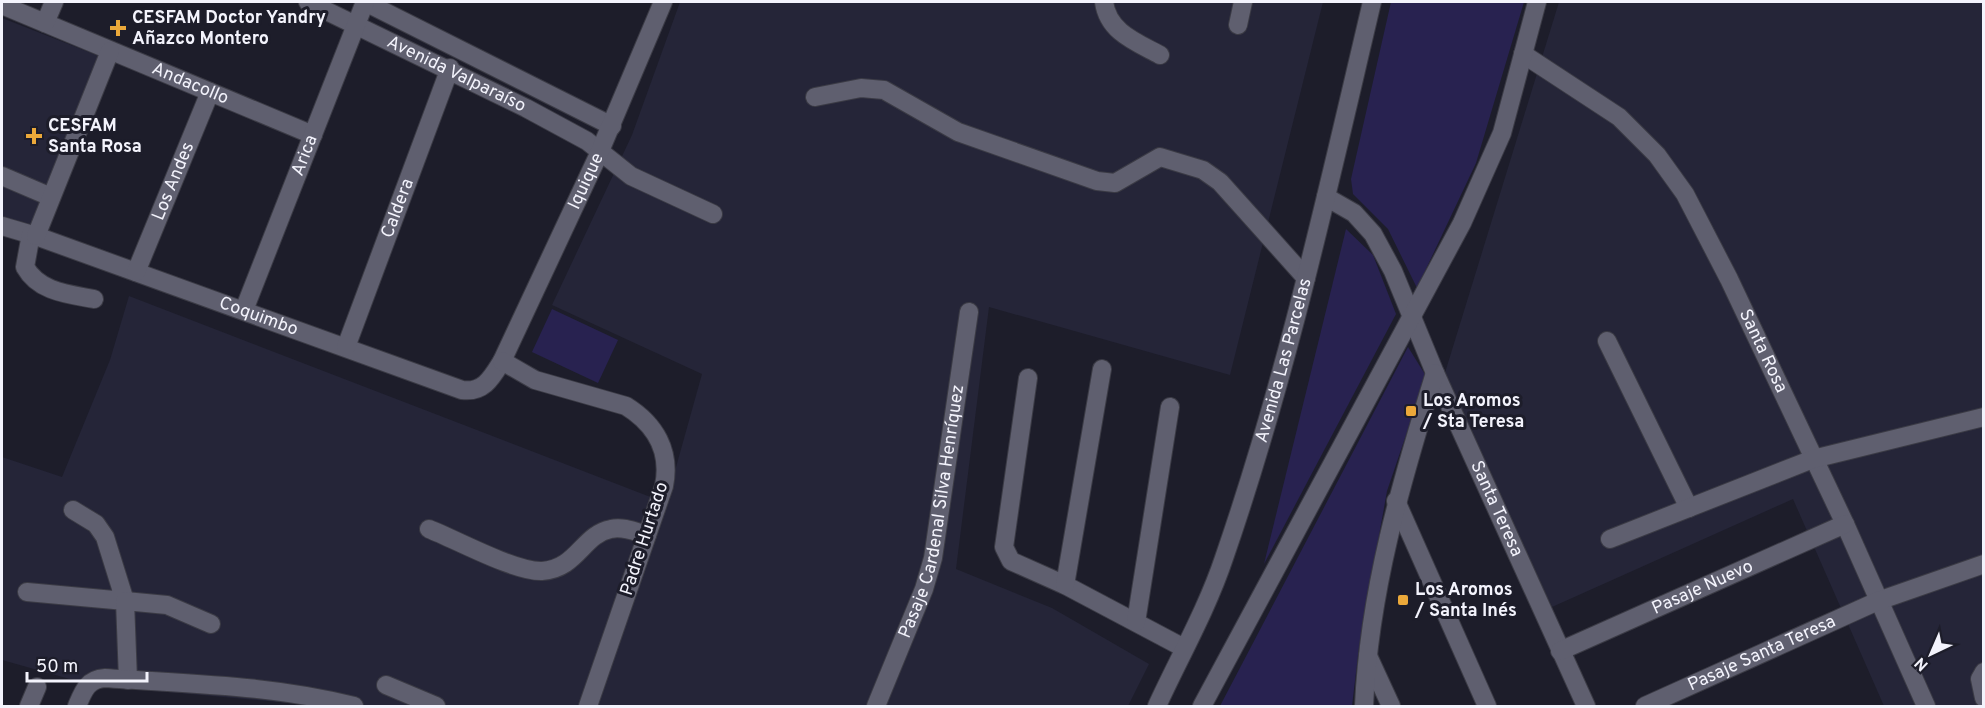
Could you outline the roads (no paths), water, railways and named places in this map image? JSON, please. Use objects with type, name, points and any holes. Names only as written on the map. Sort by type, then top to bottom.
[{"type":"street","points":[[45,23],[54,2]]},
{"type":"street","name":"Avenida Valparaíso","points":[[308,2],[450,68],[587,141],[631,176],[713,213]]},
{"type":"street","name":"Avenida Valparaíso","points":[[365,2],[612,126]]},
{"type":"street","name":"Arica","points":[[244,310],[365,2]]},
{"type":"street","name":"Iquique","points":[[502,361],[612,126],[663,2]]},
{"type":"street","points":[[1104,2],[1111,22],[1123,36],[1160,55]]},
{"type":"street","points":[[1238,25],[1243,2]]},
{"type":"street","name":"Avenida Las Parcelas","points":[[1157,706],[1224,560],[1280,374],[1306,278],[1372,2]]},
{"type":"street","points":[[1202,706],[1457,232],[1502,133],[1537,2]]},
{"type":"street","name":"Andacollo","points":[[2,5],[313,135]]},
{"type":"street","points":[[94,299],[62,293],[36,282],[25,267],[33,235],[51,197],[110,51]]},
{"type":"street","name":"Santa Rosa","points":[[1523,54],[1619,117],[1657,155],[1685,194],[1729,279],[1845,524],[1926,706]]},
{"type":"street","name":"Caldera","points":[[346,347],[450,68]]},
{"type":"street","points":[[815,97],[861,88],[884,90],[958,132],[1097,181],[1115,183],[1160,157],[1203,170],[1220,182],[1306,278]]},
{"type":"street","name":"Los Andes","points":[[136,272],[210,92]]},
{"type":"street","points":[[2,176],[51,197]]},
{"type":"street","name":"Santa Teresa","points":[[1326,197],[1354,213],[1373,234],[1393,271],[1435,373],[1586,706]]},
{"type":"street","name":"Coquimbo","points":[[2,226],[33,235],[468,391],[484,386],[502,361]]},
{"type":"street","name":"Pasaje Cardenal Silva Henríquez","points":[[876,706],[924,589],[933,558],[969,312]]},
{"type":"street","points":[[1607,342],[1689,508]]},
{"type":"street","name":"Padre Hurtado","points":[[502,361],[535,380],[626,406],[646,421],[662,446],[666,468],[664,486],[588,706]]},
{"type":"street","points":[[1065,585],[1102,369]]},
{"type":"street","points":[[1364,706],[1366,652],[1396,501],[1435,373]]},
{"type":"street","points":[[1028,378],[1004,547],[1011,561],[1065,585],[1184,648]]},
{"type":"street","points":[[1136,622],[1170,407]]},
{"type":"street","points":[[1610,539],[1813,459],[1983,417]]},
{"type":"street","points":[[1396,501],[1487,706]]},
{"type":"street","points":[[73,510],[96,524],[105,537],[125,601],[128,680]]},
{"type":"street","name":"Pasaje Nuevo","points":[[1560,651],[1845,524]]},
{"type":"street","points":[[429,529],[528,570],[543,571],[560,568],[576,557],[595,537],[609,529],[620,528],[647,535]]},
{"type":"street","name":"Pasaje Santa Teresa","points":[[1645,706],[1878,601],[1983,564]]},
{"type":"street","points":[[27,592],[167,605],[211,624]]},
{"type":"street","points":[[1366,652],[1391,706]]},
{"type":"street","points":[[1983,672],[1980,678],[1983,698]]},
{"type":"street","points":[[77,706],[83,691],[91,682],[100,679],[243,688],[308,696],[354,706]]},
{"type":"street","points":[[386,685],[436,706]]},
{"type":"street","points":[[29,706],[38,687]]},
{"type":"place","name":"CESFAM Doctor Yandry Añazco Montero","points":[[118,28]]},
{"type":"place","name":"CESFAM Santa Rosa","points":[[34,136]]},
{"type":"place","name":"Los Aromos / Sta Teresa","points":[[1411,411]]},
{"type":"place","name":"Los Aromos / Santa Inés","points":[[1403,600]]}]
